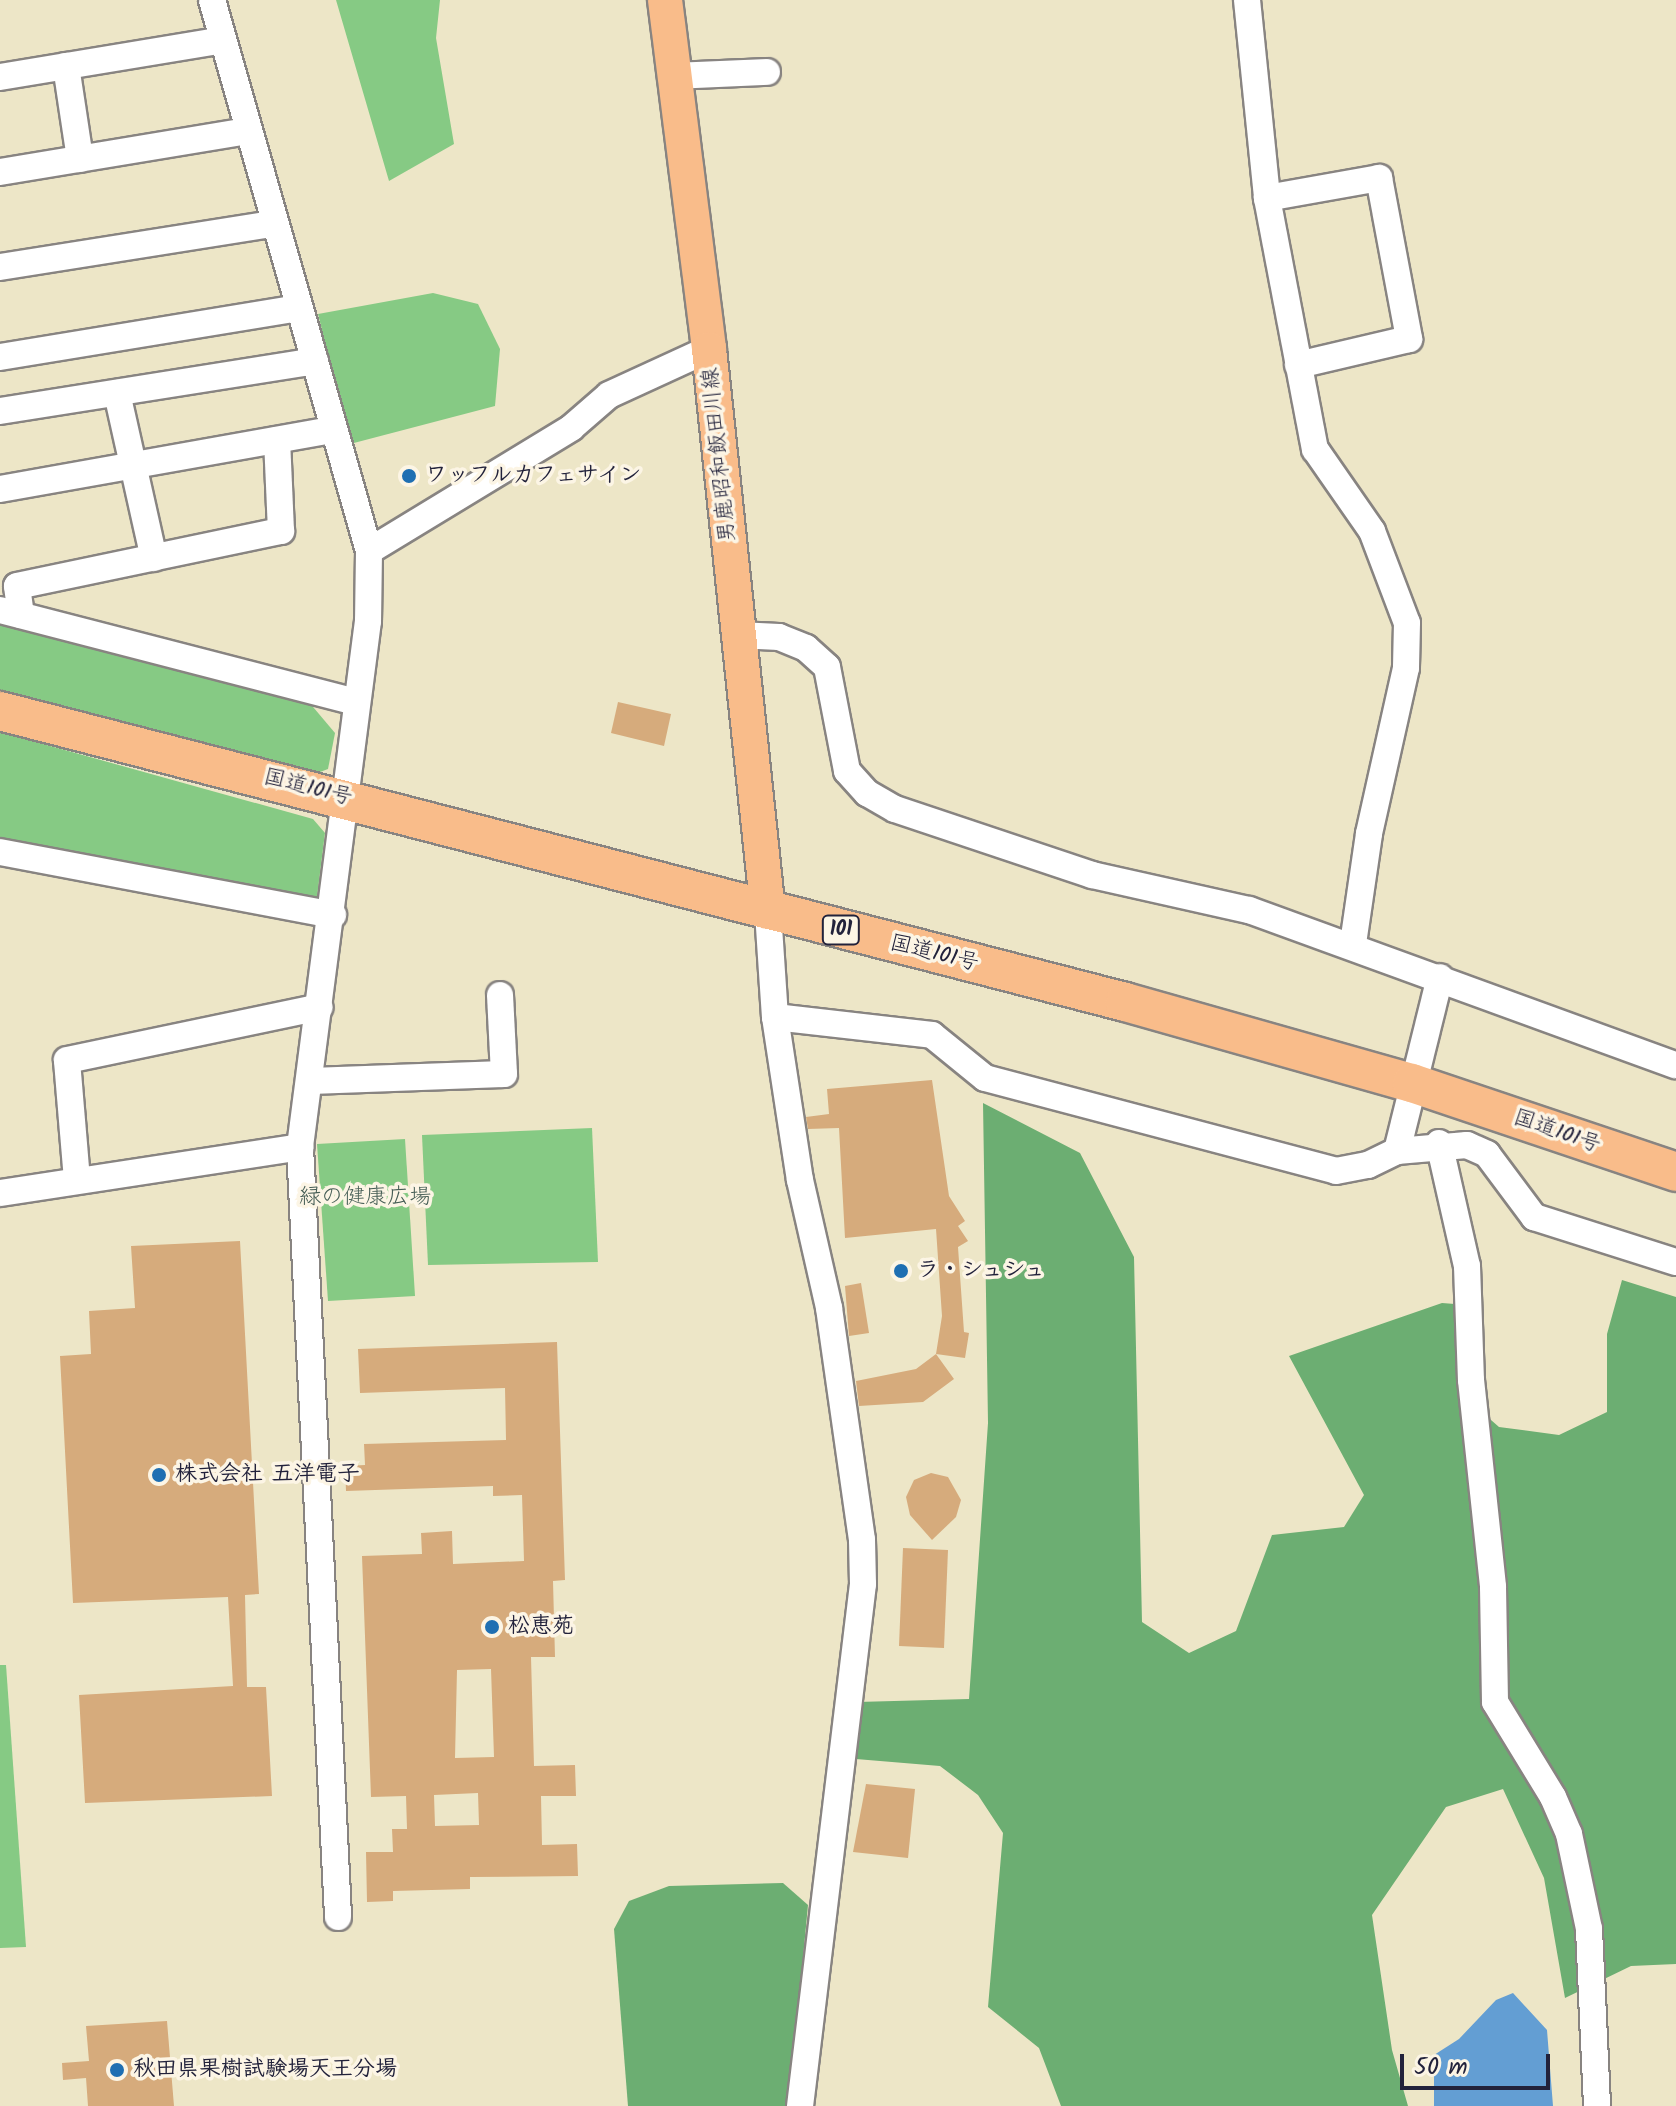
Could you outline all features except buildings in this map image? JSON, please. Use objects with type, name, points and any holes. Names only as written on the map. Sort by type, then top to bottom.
[{"type":"highway","name":"国道101号","points":[[0,711],[345,797],[768,912],[1125,1002],[1412,1083],[1676,1172]]},
{"type":"main road","name":"男鹿昭和飯田川線","points":[[665,0],[709,349],[768,912]]},
{"type":"street","points":[[212,0],[272,224],[369,551],[368,621],[355,702],[333,915],[300,1147],[338,1917]]},
{"type":"street","points":[[1247,0],[1267,198],[1315,449],[1372,531],[1407,623],[1406,668],[1369,834],[1353,944]]},
{"type":"street","points":[[0,77],[223,40]]},
{"type":"street","points":[[66,66],[80,159]]},
{"type":"street","points":[[674,76],[767,72]]},
{"type":"street","points":[[0,172],[247,131]]},
{"type":"street","points":[[1267,198],[1379,178],[1409,339],[1298,365]]},
{"type":"street","points":[[0,267],[272,224]]},
{"type":"street","points":[[0,357],[298,308]]},
{"type":"street","points":[[369,551],[571,428],[609,395],[709,349]]},
{"type":"street","points":[[0,411],[315,361]]},
{"type":"street","points":[[117,393],[154,558]]},
{"type":"street","points":[[0,489],[331,430]]},
{"type":"street","points":[[277,440],[281,531],[17,586],[10,613],[355,702]]},
{"type":"street","points":[[738,635],[779,637],[806,648],[827,667],[847,771],[867,793],[895,809],[1092,875],[1249,910],[1353,944],[1676,1065]]},
{"type":"street","points":[[0,852],[333,915]]},
{"type":"street","points":[[768,912],[775,1017],[800,1180],[829,1308],[862,1540],[863,1584],[800,2106]]},
{"type":"street","points":[[1397,1151],[1440,977]]},
{"type":"street","points":[[310,1081],[504,1074],[500,995]]},
{"type":"street","points":[[77,1180],[67,1060],[320,1007]]},
{"type":"street","points":[[775,1017],[932,1035],[985,1078],[1336,1171],[1368,1165],[1397,1151],[1439,1143],[1467,1145],[1487,1154],[1534,1217],[1676,1262]]},
{"type":"street","points":[[1439,1143],[1467,1266],[1472,1395],[1493,1587],[1495,1702],[1553,1797],[1569,1834],[1589,1929],[1597,2106]]},
{"type":"street","points":[[0,1193],[300,1147]]},
{"type":"green space","points":[[336,0],[440,0],[436,38],[454,144],[389,181]]},
{"type":"green space","points":[[433,293],[478,304],[500,349],[495,406],[350,444],[318,314]]},
{"type":"green space","points":[[0,625],[308,701],[335,733],[328,769],[312,775],[0,696]]},
{"type":"green space","points":[[0,732],[313,819],[325,833],[316,905],[0,843]]},
{"type":"green space","points":[[983,1103],[1080,1153],[1134,1257],[1142,1622],[1189,1653],[1236,1631],[1272,1535],[1344,1527],[1364,1495],[1289,1356],[1442,1303],[1480,1306],[1483,1413],[1499,1427],[1559,1435],[1607,1412],[1607,1334],[1622,1280],[1676,1297],[1676,1964],[1631,1966],[1565,1998],[1544,1878],[1503,1789],[1446,1807],[1372,1915],[1392,2050],[1408,2106],[1061,2106],[1039,2048],[988,2007],[1003,1833],[978,1795],[940,1766],[856,1759],[857,1702],[969,1699],[988,1423]]},
{"type":"green space","points":[[592,1128],[598,1262],[428,1265],[422,1135]]},
{"type":"green space","name":"緑の健康広場","points":[[405,1139],[415,1296],[328,1301],[317,1144]]},
{"type":"green space","points":[[0,1665],[6,1665],[26,1947],[0,1948]]},
{"type":"green space","points":[[783,1883],[808,1905],[789,2106],[628,2106],[614,1929],[629,1901],[669,1886]]},
{"type":"water","points":[[1513,1993],[1547,2030],[1553,2106],[1434,2106],[1434,2055],[1459,2039],[1496,2000]]},
{"type":"place","name":"ワッフルカフェサイン","points":[[409,476]]},
{"type":"place","name":"ラ・シュシュ","points":[[901,1271]]},
{"type":"place","name":"株式会社 五洋電子","points":[[159,1475]]},
{"type":"place","name":"松恵苑","points":[[492,1627]]},
{"type":"place","name":"秋田県果樹試験場天王分場","points":[[117,2070]]}]
